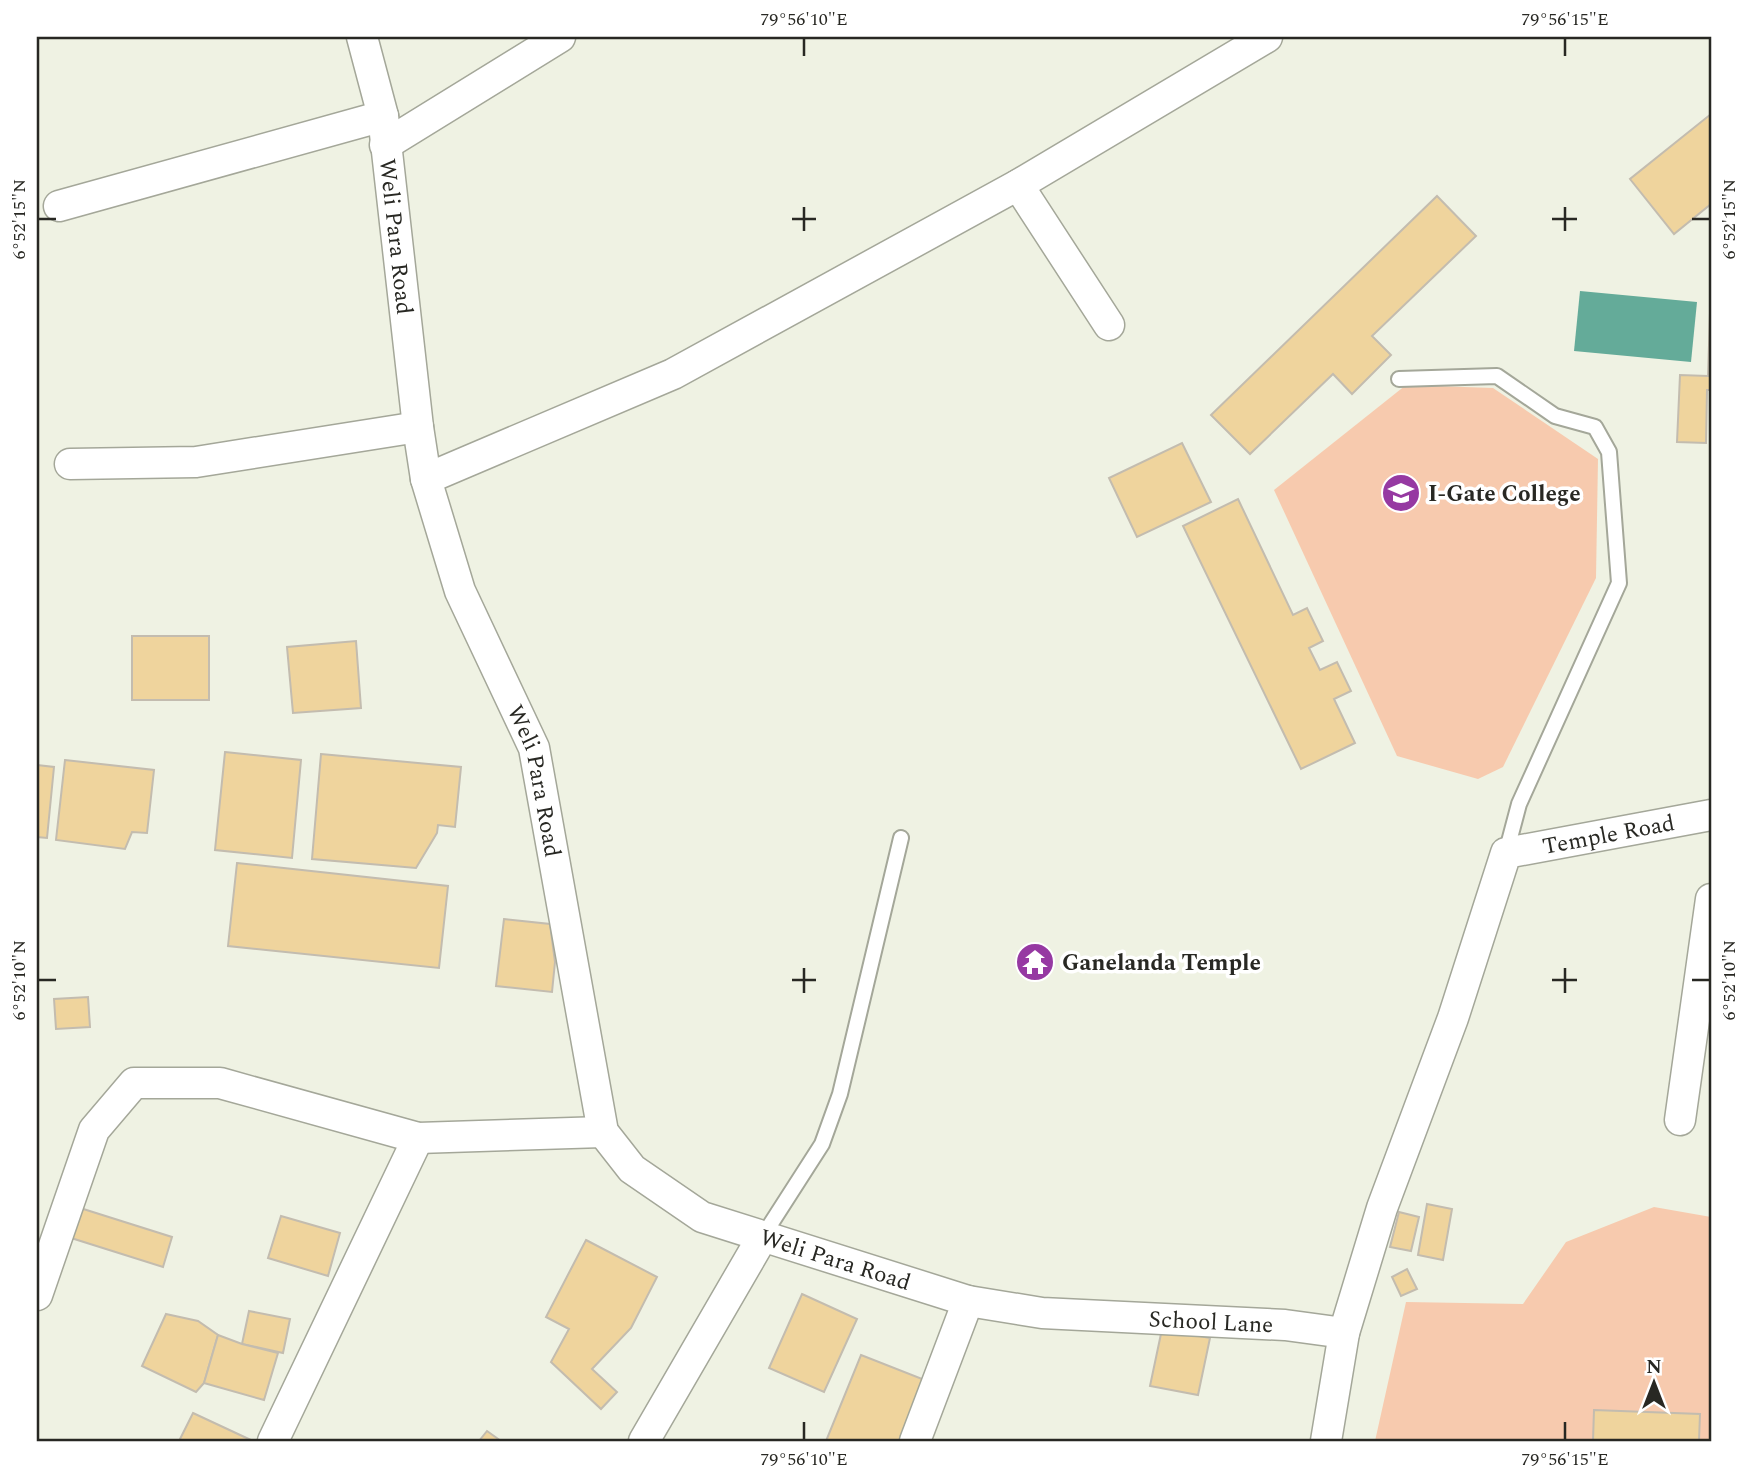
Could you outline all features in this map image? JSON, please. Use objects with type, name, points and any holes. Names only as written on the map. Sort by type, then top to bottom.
[{"type":"street","name":"Weli Para Road","points":[[362,37],[384,131],[426,479],[460,592],[534,748],[603,1132],[632,1169],[702,1217],[968,1301]]},
{"type":"street","points":[[59,206],[384,131],[560,37]]},
{"type":"street","points":[[426,479],[673,374],[1018,185],[1267,37]]},
{"type":"street","points":[[1018,185],[1109,325]]},
{"type":"street","points":[[70,464],[196,462],[418,427]]},
{"type":"street","name":"Temple Road","points":[[1506,853],[1711,815]]},
{"type":"street","points":[[1326,1441],[1344,1333],[1382,1208],[1453,1018],[1506,853]]},
{"type":"street","points":[[1680,1120],[1711,899]]},
{"type":"street","points":[[37,1295],[94,1130],[134,1083],[220,1083],[418,1138],[603,1132]]},
{"type":"street","points":[[273,1441],[418,1138]]},
{"type":"street","points":[[644,1441],[763,1236]]},
{"type":"street","points":[[915,1441],[968,1301]]},
{"type":"street","name":"School Lane","points":[[968,1301],[1042,1313],[1285,1325],[1344,1333]]},
{"type":"lane","points":[[1399,379],[1497,376],[1555,416],[1595,426],[1609,452],[1619,583],[1519,804],[1506,853]]},
{"type":"lane","points":[[763,1236],[822,1144],[840,1094],[901,838]]},
{"type":"shaded area","points":[[1406,385],[1493,388],[1598,459],[1596,578],[1503,767],[1478,779],[1397,756],[1274,490]]},
{"type":"shaded area","points":[[1654,1207],[1711,1217],[1711,1441],[1375,1441],[1406,1302],[1523,1304],[1566,1242]]},
{"type":"water","points":[[1580,291],[1697,302],[1691,362],[1574,351]]},
{"type":"building","points":[[1711,114],[1711,204],[1674,234],[1630,179]]},
{"type":"building","points":[[1437,196],[1476,236],[1372,336],[1391,355],[1352,394],[1333,374],[1250,454],[1211,415]]},
{"type":"building","points":[[1711,282],[1711,390],[1707,390],[1706,443],[1677,442],[1680,375],[1708,376]]},
{"type":"building","points":[[1182,443],[1211,502],[1137,537],[1109,478]]},
{"type":"building","points":[[1238,499],[1293,615],[1307,608],[1323,641],[1309,648],[1320,670],[1337,662],[1351,691],[1334,699],[1355,743],[1301,769],[1183,526]]},
{"type":"building","points":[[132,636],[209,636],[209,700],[132,700]]},
{"type":"building","points":[[356,641],[361,708],[293,713],[287,647]]},
{"type":"building","points":[[225,752],[301,760],[292,858],[215,850]]},
{"type":"building","points":[[321,754],[461,767],[455,827],[438,825],[437,833],[416,868],[312,859]]},
{"type":"building","points":[[65,760],[154,770],[147,833],[132,832],[125,849],[56,840]]},
{"type":"building","points":[[37,765],[54,767],[47,838],[37,837]]},
{"type":"building","points":[[237,863],[448,886],[439,968],[228,946]]},
{"type":"building","points":[[504,919],[550,924],[555,962],[552,992],[496,986]]},
{"type":"building","points":[[88,997],[90,1027],[56,1029],[54,999]]},
{"type":"building","points":[[1427,1204],[1452,1209],[1443,1260],[1418,1255]]},
{"type":"building","points":[[77,1207],[172,1237],[163,1267],[68,1237]]},
{"type":"building","points":[[1399,1212],[1419,1217],[1411,1251],[1390,1247]]},
{"type":"building","points":[[281,1216],[340,1233],[328,1276],[268,1258]]},
{"type":"building","points":[[586,1240],[657,1277],[631,1328],[592,1369],[617,1392],[601,1409],[551,1362],[569,1329],[546,1317]]},
{"type":"building","points":[[1407,1269],[1417,1289],[1401,1296],[1392,1277]]},
{"type":"building","points":[[802,1294],[857,1319],[824,1392],[769,1368]]},
{"type":"building","points":[[249,1311],[290,1319],[283,1353],[242,1344]]},
{"type":"building","points":[[166,1314],[198,1321],[218,1335],[204,1383],[196,1392],[142,1366]]},
{"type":"building","points":[[1162,1329],[1210,1338],[1198,1395],[1150,1386]]},
{"type":"building","points":[[218,1335],[278,1353],[264,1400],[204,1383]]},
{"type":"building","points":[[861,1355],[935,1384],[912,1441],[826,1441]]},
{"type":"building","points":[[1594,1410],[1700,1414],[1699,1441],[1593,1441]]},
{"type":"building","points":[[193,1413],[253,1441],[179,1441]]},
{"type":"building","points":[[487,1431],[501,1441],[479,1441]]},
{"type":"place","name":"I-Gate College","points":[[1401,493]]},
{"type":"place","name":"Ganelanda Temple","points":[[1035,962]]}]
